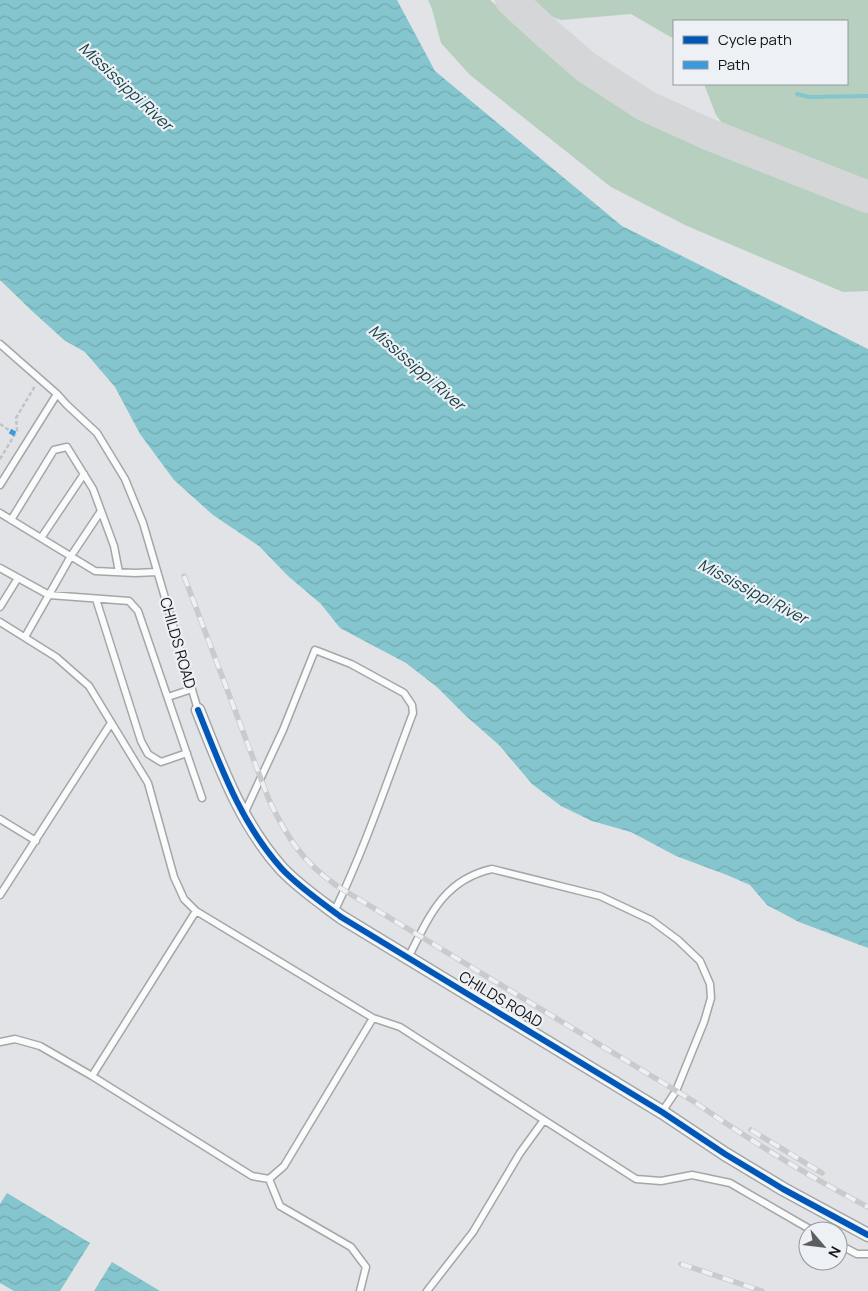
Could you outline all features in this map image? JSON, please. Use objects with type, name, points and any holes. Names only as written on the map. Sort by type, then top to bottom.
[{"type":"street","name":"CHILDS ROAD","points":[[198,710],[223,771],[244,814],[264,847],[282,869],[305,890],[334,912],[662,1112],[783,1190],[868,1235]]},
{"type":"lane","name":"CHILDS ROAD","points":[[0,344],[57,394],[97,433],[125,479],[143,523],[198,710]]},
{"type":"lane","points":[[0,485],[57,394]]},
{"type":"lane","points":[[11,520],[54,450],[66,447],[93,489],[114,546],[120,572]]},
{"type":"lane","points":[[41,538],[84,474]]},
{"type":"lane","points":[[25,638],[71,556],[101,511]]},
{"type":"lane","points":[[0,513],[95,570],[157,572]]},
{"type":"lane","points":[[0,568],[49,595],[129,601],[138,611],[202,798]]},
{"type":"lane","points":[[0,607],[18,578]]},
{"type":"lane","points":[[96,599],[141,740],[148,754],[161,762],[187,753]]},
{"type":"lane","points":[[0,622],[56,657],[89,686],[148,782],[174,877],[184,899],[196,911],[373,1018],[400,1027],[636,1179],[661,1181],[692,1175],[730,1183],[798,1222]]},
{"type":"lane","points":[[244,814],[283,730],[315,650],[351,664],[404,693],[412,705],[413,713],[367,834],[334,912]]},
{"type":"lane","points":[[168,698],[192,689]]},
{"type":"lane","points":[[0,895],[111,722]]},
{"type":"lane","points":[[0,819],[36,841]]},
{"type":"lane","points":[[408,958],[439,902],[451,888],[475,873],[492,869],[600,896],[651,920],[678,940],[700,961],[710,984],[711,998],[676,1092],[662,1112]]},
{"type":"lane","points":[[92,1076],[196,911]]},
{"type":"lane","points":[[269,1179],[284,1166],[373,1018]]},
{"type":"lane","points":[[0,1042],[15,1038],[40,1046],[92,1076],[252,1176],[269,1179]]},
{"type":"lane","points":[[427,1291],[472,1232],[520,1154],[544,1120]]},
{"type":"lane","points":[[269,1179],[280,1206],[351,1247],[366,1267],[360,1291]]},
{"type":"lane","points":[[848,1249],[857,1254],[868,1254]]},
{"type":"path","points":[[0,459],[17,431],[16,418],[41,380]]},
{"type":"path","points":[[0,424],[10,431]]},
{"type":"green space","points":[[428,0],[490,0],[584,83],[620,107],[666,131],[868,213],[868,291],[843,292],[687,226],[611,187],[470,75],[441,43]]},
{"type":"green space","points":[[532,0],[868,0],[868,182],[723,124],[716,115],[704,85],[848,85],[848,20],[673,20],[673,38],[631,14],[561,20],[542,9]]},
{"type":"water","name":"Mississippi River","points":[[0,0],[397,0],[435,71],[622,226],[868,349],[868,948],[799,922],[767,905],[750,885],[676,856],[631,832],[592,821],[561,806],[532,784],[499,745],[437,687],[406,663],[340,628],[321,604],[288,576],[259,546],[213,515],[174,480],[140,434],[115,387],[85,352],[64,340],[0,280]]},
{"type":"water","points":[[7,1193],[90,1243],[60,1291],[14,1291],[0,1283],[0,1204]]},
{"type":"water","points":[[112,1262],[160,1291],[94,1291]]},
{"type":"waterway","points":[[797,94],[809,97],[868,96]]},
{"type":"taxiway","points":[[511,0],[586,67],[646,106],[708,134],[868,197]]},
{"type":"railway","points":[[184,576],[269,800],[290,838],[314,868],[337,886],[693,1101],[779,1157],[868,1207]]},
{"type":"railway","points":[[751,1130],[822,1173]]},
{"type":"railway","points":[[681,1264],[762,1291]]},
{"type":"marked path","points":[[10,431],[15,434]]},
{"type":"cycle path","points":[[198,710],[233,793],[255,833],[282,869],[310,894],[341,917],[662,1112],[725,1154],[783,1189],[868,1235]]}]
